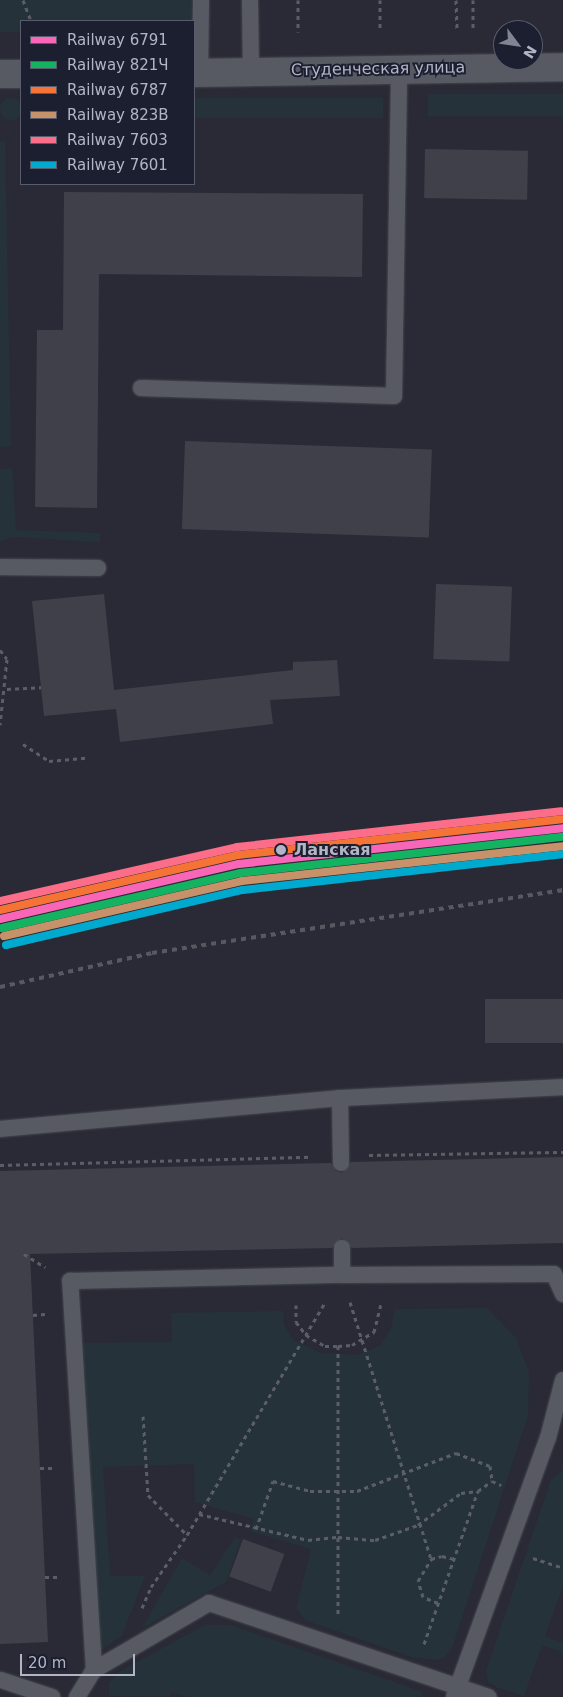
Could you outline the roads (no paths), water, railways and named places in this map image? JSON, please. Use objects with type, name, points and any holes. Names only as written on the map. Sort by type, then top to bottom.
[{"type":"street","name":"Студенческая улица","points":[[197,73],[398,68],[563,67]]},
{"type":"street","points":[[0,74],[20,74]]},
{"type":"lane","points":[[197,73],[202,0]]},
{"type":"lane","points":[[250,0],[251,72]]},
{"type":"lane","points":[[141,388],[394,396],[398,68]]},
{"type":"lane","points":[[0,567],[98,568]]},
{"type":"lane","points":[[0,1129],[340,1098],[563,1087]]},
{"type":"lane","points":[[340,1098],[341,1162]]},
{"type":"lane","points":[[342,1248],[342,1275]]},
{"type":"lane","points":[[94,1670],[70,1281],[342,1275],[554,1274],[563,1294]]},
{"type":"lane","points":[[456,1692],[526,1494],[556,1440],[563,1380]]},
{"type":"lane","points":[[77,1697],[94,1670],[209,1603],[415,1672],[456,1692],[489,1697]]},
{"type":"lane","points":[[2,1680],[52,1697]]},
{"type":"railway","points":[[0,987],[152,953],[563,890]]},
{"type":"rail line","name":"7603","points":[[0,901],[237,847],[561,811]]},
{"type":"rail line","name":"6787","points":[[0,910],[238,855],[562,819]]},
{"type":"rail line","name":"6791","points":[[0,919],[239,864],[563,828]]},
{"type":"rail line","name":"821Ч","points":[[2,928],[240,873],[563,837]]},
{"type":"rail line","name":"823В","points":[[4,936],[242,881],[563,846]]},
{"type":"rail line","name":"7601","points":[[6,945],[243,890],[563,854]]},
{"type":"place","name":"Ланская","points":[[281,850]]}]
